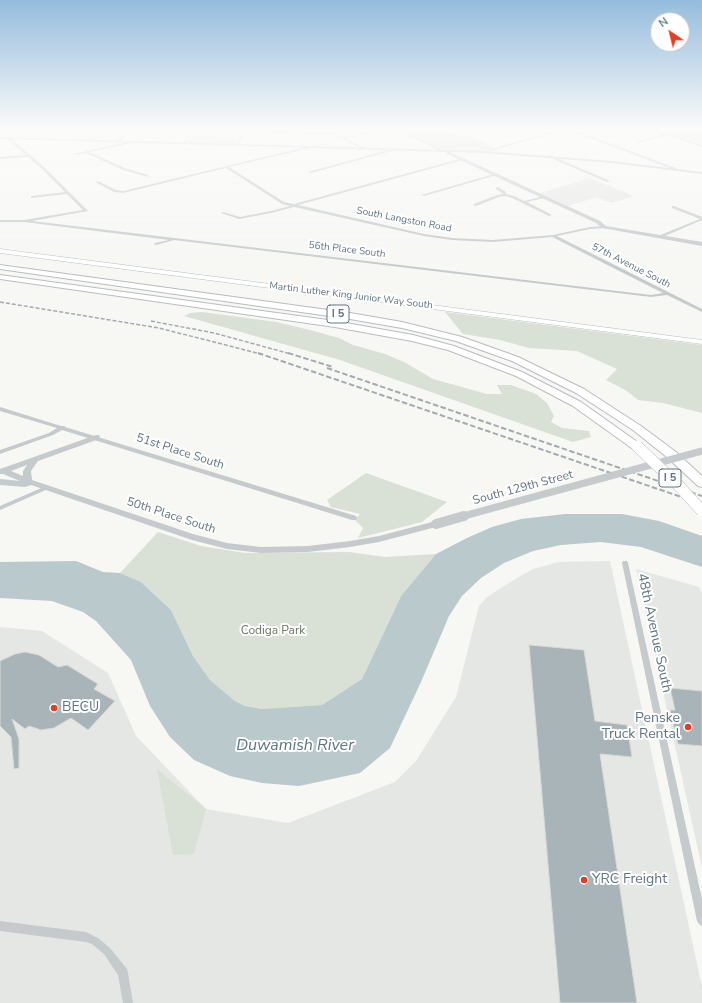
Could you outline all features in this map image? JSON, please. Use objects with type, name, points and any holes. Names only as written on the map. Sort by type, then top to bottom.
[{"type":"highway","name":"I 5","points":[[0,267],[350,316],[402,325],[459,339],[515,359],[580,391],[637,428],[672,455],[702,483]]},
{"type":"highway","name":"I 5","points":[[0,277],[386,332],[428,342],[491,362],[553,391],[596,416],[637,446],[679,486],[702,511]]},
{"type":"main road","name":"Martin Luther King Junior Way South","points":[[0,249],[702,338]]},
{"type":"main road","name":"Martin Luther King Junior Way South","points":[[0,249],[702,342]]},
{"type":"street","points":[[0,221],[24,221],[86,211],[50,175]]},
{"type":"street","points":[[143,175],[147,176]]},
{"type":"street","points":[[97,182],[115,191],[121,192],[194,175]]},
{"type":"street","points":[[239,175],[281,202],[293,206]]},
{"type":"street","points":[[223,213],[240,218],[293,206],[405,175]]},
{"type":"street","points":[[423,196],[495,175],[598,222],[604,227]]},
{"type":"street","points":[[593,175],[608,181]]},
{"type":"street","points":[[497,188],[504,192],[505,195],[524,202],[550,215]]},
{"type":"street","points":[[32,197],[68,193]]},
{"type":"street","points":[[475,205],[486,200],[505,195]]},
{"type":"street","points":[[524,202],[543,197]]},
{"type":"street","name":"South Langston Road","points":[[293,206],[445,238],[493,241],[552,236],[590,228],[604,227],[702,244]]},
{"type":"street","points":[[673,207],[702,218]]},
{"type":"street","points":[[660,236],[702,218]]},
{"type":"street","name":"56th Place South","points":[[24,221],[651,296],[667,294]]},
{"type":"street","name":"57th Avenue South","points":[[552,236],[702,311]]},
{"type":"street","points":[[156,244],[175,239]]},
{"type":"street","name":"51st Place South","points":[[0,408],[354,518]]},
{"type":"street","points":[[0,452],[51,434],[63,427]]},
{"type":"street","points":[[34,484],[3,482],[1,472],[96,437]]},
{"type":"street","name":"South 129th Street","points":[[350,544],[379,539],[436,524],[702,451]]},
{"type":"street","points":[[34,484],[27,478],[27,471],[36,459]]},
{"type":"street","name":"50th Place South","points":[[1,472],[192,537],[227,546],[261,550],[308,549],[350,544]]},
{"type":"street","points":[[0,508],[46,488]]},
{"type":"street","name":"48th Avenue South","points":[[625,562],[702,921]]},
{"type":"street","points":[[0,926],[86,937],[95,941],[107,951],[123,973],[128,1003]]},
{"type":"shaded area","points":[[590,178],[634,196],[611,203],[597,197],[568,206],[540,193]]},
{"type":"shaded area","points":[[610,561],[702,987],[702,1003],[0,1003],[0,627],[42,631],[108,673],[136,736],[206,809],[288,823],[395,782],[416,761],[456,697],[479,606],[487,597],[533,569],[559,562]]},
{"type":"shaded area","points":[[636,569],[699,587],[702,593],[702,868]]},
{"type":"green space","points":[[202,312],[276,322],[339,338],[353,345],[385,354],[404,362],[433,379],[487,394],[502,394],[497,385],[511,385],[536,394],[547,403],[554,416],[551,422],[562,428],[589,431],[591,437],[573,442],[340,360],[184,316],[190,313]]},
{"type":"green space","points":[[445,312],[702,345],[702,413],[663,403],[638,400],[627,391],[606,380],[617,369],[577,351],[529,348],[500,340],[463,334]]},
{"type":"green space","points":[[366,473],[447,502],[422,522],[358,538],[363,528],[355,520],[360,514],[331,507],[327,500]]},
{"type":"green space","name":"Codiga Park","points":[[158,532],[201,546],[245,553],[349,552],[385,557],[436,554],[401,596],[362,679],[322,705],[262,709],[245,706],[235,701],[210,680],[193,656],[171,610],[141,582],[120,573]]},
{"type":"green space","points":[[157,769],[206,809],[194,854],[173,855]]},
{"type":"water","name":"Duwamish River","points":[[565,514],[622,514],[659,521],[702,536],[702,567],[641,547],[601,542],[561,545],[533,551],[504,563],[481,578],[462,596],[449,616],[421,682],[390,748],[360,773],[299,786],[262,783],[230,776],[194,760],[170,737],[150,706],[131,660],[96,621],[83,612],[52,601],[0,598],[0,562],[76,561],[103,572],[120,573],[141,582],[171,610],[193,656],[210,680],[235,701],[245,706],[262,709],[322,705],[362,679],[401,596],[436,554],[492,527],[521,519]]},
{"type":"building","name":"YRC Freight","points":[[529,645],[584,650],[595,721],[627,725],[632,757],[600,754],[637,1003],[560,1003]]},
{"type":"building","name":"BECU","points":[[25,652],[39,655],[58,667],[67,665],[98,684],[94,689],[115,701],[88,730],[71,718],[54,728],[41,730],[29,726],[25,729],[12,719],[19,739],[19,768],[14,769],[11,737],[0,726],[0,661],[15,654]]},
{"type":"building","name":"Penske Truck Rental","points":[[670,688],[702,691],[702,746],[678,744],[670,710],[675,710]]},
{"type":"railway","points":[[0,302],[159,328],[261,354]]},
{"type":"railway","points":[[151,321],[214,333],[291,354]]},
{"type":"railway","points":[[288,353],[333,367]]},
{"type":"railway","points":[[261,354],[702,504]]},
{"type":"railway","points":[[327,368],[702,496]]},
{"type":"place","name":"BECU","points":[[54,708]]},
{"type":"place","name":"Penske Truck Rental","points":[[688,727]]},
{"type":"place","name":"YRC Freight","points":[[584,880]]}]
